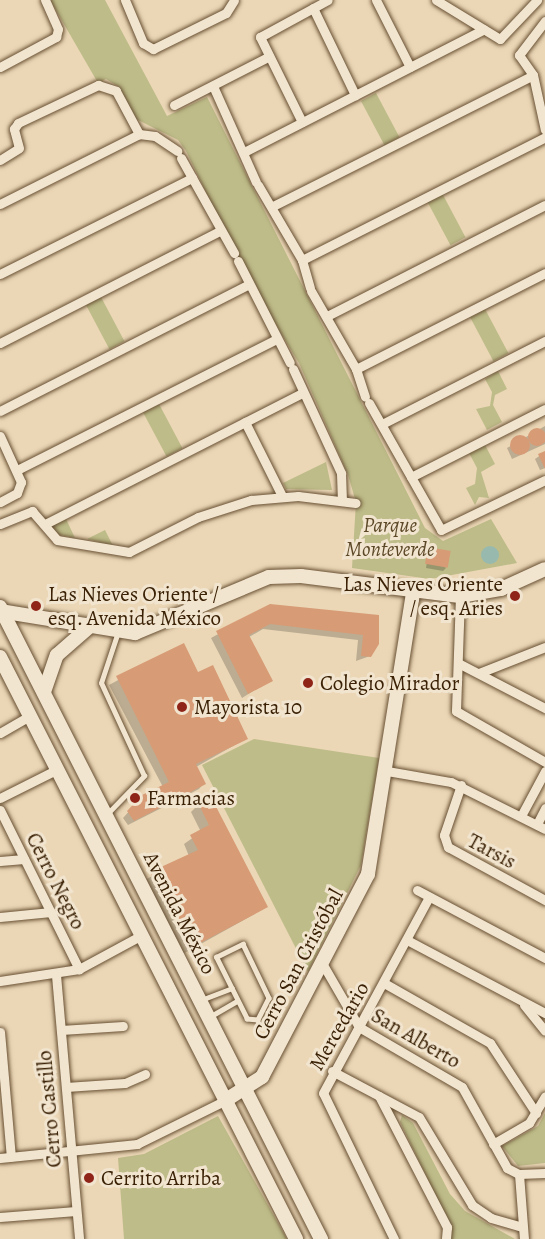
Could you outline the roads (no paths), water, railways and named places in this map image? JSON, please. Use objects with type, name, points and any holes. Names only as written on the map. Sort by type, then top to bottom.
[{"type":"main road","points":[[1,611],[118,632],[155,629],[269,577],[301,576],[413,592],[460,596],[501,589],[545,569]]},
{"type":"main road","name":"Cerro San Cristóbal","points":[[226,1100],[246,1091],[262,1077],[372,862],[413,592]]},
{"type":"main road","name":"Avenida México","points":[[1,611],[321,1239]]},
{"type":"main road","points":[[44,692],[57,655],[89,627]]},
{"type":"main road","name":"Avenida México","points":[[1,661],[296,1239]]},
{"type":"main road","points":[[193,1035],[209,1046],[218,1037]]},
{"type":"street","points":[[0,67],[56,38],[58,29],[45,0]]},
{"type":"street","points":[[125,0],[143,43],[153,49],[226,12],[234,0]]},
{"type":"street","points":[[302,122],[268,57],[261,34],[328,0]]},
{"type":"street","points":[[376,0],[410,67]]},
{"type":"street","points":[[436,0],[484,29],[504,38],[537,0]]},
{"type":"street","points":[[313,8],[355,95]]},
{"type":"street","points":[[545,21],[519,55],[533,75],[545,130]]},
{"type":"street","points":[[246,151],[484,29]]},
{"type":"street","points":[[174,105],[268,57]]},
{"type":"street","points":[[273,206],[533,75]]},
{"type":"street","points":[[0,160],[19,148],[16,125],[98,85],[116,90],[139,134]]},
{"type":"street","points":[[213,86],[246,151],[257,184],[273,206],[302,260],[311,289],[329,315],[356,369],[367,400],[384,423],[436,527],[443,531],[545,480]]},
{"type":"street","points":[[0,204],[139,134],[155,136],[179,154],[236,257],[274,340],[291,366],[341,473],[342,500]]},
{"type":"street","points":[[302,260],[545,137]]},
{"type":"street","points":[[0,274],[192,178]]},
{"type":"street","points":[[329,315],[545,205]]},
{"type":"street","points":[[0,343],[220,231]]},
{"type":"street","points":[[356,369],[545,273]]},
{"type":"street","points":[[0,411],[247,285]]},
{"type":"street","points":[[17,470],[274,340]]},
{"type":"street","points":[[384,423],[545,341]]},
{"type":"street","points":[[45,524],[302,393]]},
{"type":"street","points":[[411,477],[545,409]]},
{"type":"street","points":[[245,422],[282,496]]},
{"type":"street","points":[[0,436],[17,470],[19,490],[0,502]]},
{"type":"street","points":[[0,524],[28,511],[45,524],[60,542],[129,552],[216,510],[282,496],[356,503]]},
{"type":"street","points":[[460,596],[458,715],[545,762]]},
{"type":"street","points":[[479,673],[543,649]]},
{"type":"street","points":[[460,664],[545,708]]},
{"type":"street","points":[[0,733],[30,716]]},
{"type":"street","points":[[0,798],[58,769]]},
{"type":"street","points":[[387,771],[461,786],[541,827],[545,808]]},
{"type":"street","points":[[521,816],[545,771]]},
{"type":"street","name":"Tarsis","points":[[461,786],[444,835],[448,847],[545,900]]},
{"type":"street","name":"Cerro Negro","points":[[0,810],[79,969]]},
{"type":"street","points":[[0,861],[24,859]]},
{"type":"street","points":[[417,890],[545,958]]},
{"type":"street","name":"Mercedario","points":[[394,1239],[325,1103],[324,1089],[429,897]]},
{"type":"street","points":[[0,917],[51,912]]},
{"type":"street","points":[[0,981],[56,975],[79,969],[142,935]]},
{"type":"street","points":[[407,940],[545,1013]]},
{"type":"street","name":"San Alberto","points":[[322,963],[359,1027],[455,1080],[507,1168],[519,1174]]},
{"type":"street","name":"Cerro Castillo","points":[[56,975],[78,1239]]},
{"type":"street","points":[[384,983],[490,1043],[536,1113]]},
{"type":"street","points":[[519,999],[545,1031]]},
{"type":"street","points":[[61,1030],[123,1026]]},
{"type":"street","points":[[0,1032],[11,1157]]},
{"type":"street","points":[[332,1071],[422,1120],[472,1205],[491,1218],[523,1227]]},
{"type":"street","points":[[66,1087],[125,1083],[145,1074]]},
{"type":"street","points":[[379,1096],[447,1227],[446,1239]]},
{"type":"street","points":[[493,1144],[525,1126],[536,1113],[545,1096]]},
{"type":"street","name":"Cerro San Cristóbal","points":[[0,1158],[137,1144],[226,1100]]},
{"type":"street","points":[[524,1239],[519,1174],[545,1173]]},
{"type":"street","points":[[0,1217],[76,1211]]},
{"type":"lane","points":[[106,815],[144,776],[101,683],[118,632]]},
{"type":"lane","points":[[240,943],[268,1001],[258,1020],[251,1021],[237,1001],[217,954],[240,943]]},
{"type":"lane","points":[[200,1000],[232,988]]},
{"type":"lane","points":[[209,1018],[237,1001]]},
{"type":"water","points":[[486,546],[494,546],[499,551],[497,562],[486,564],[481,559],[481,551]]},
{"type":"place","name":"Las Nieves Oriente / esq. Aries","points":[[515,596]]},
{"type":"place","name":"Las Nieves Oriente / esq. Avenida México","points":[[36,606]]},
{"type":"place","name":"Colegio Mirador","points":[[308,683]]},
{"type":"place","name":"Mayorista 10","points":[[182,707]]},
{"type":"place","name":"Farmacias","points":[[135,798]]},
{"type":"place","name":"Cerrito Arriba","points":[[89,1178]]},
{"type":"park label","name":"Parque Monteverde","points":[[390,537]]}]
